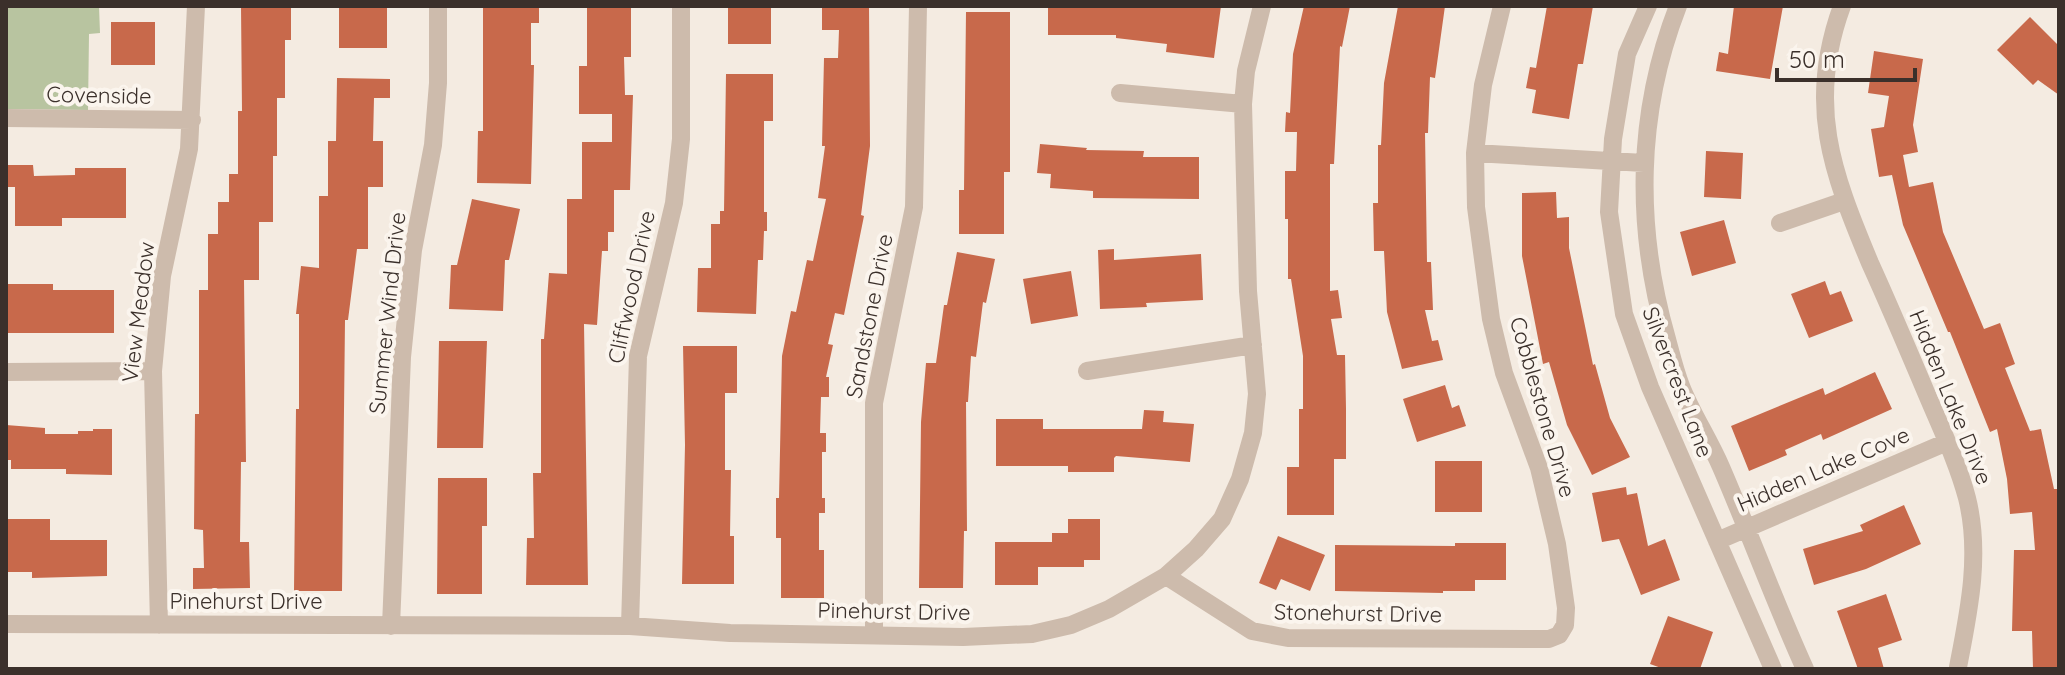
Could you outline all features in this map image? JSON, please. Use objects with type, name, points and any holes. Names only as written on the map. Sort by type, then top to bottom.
[{"type":"street","name":"View Meadow","points":[[159,625],[153,371],[162,276],[189,149],[196,6]]},
{"type":"street","name":"Summer Wind Drive","points":[[391,626],[402,357],[413,250],[433,145],[438,83],[438,6]]},
{"type":"street","name":"Cliffwood Drive","points":[[630,626],[638,356],[674,203],[681,139],[681,6]]},
{"type":"street","name":"Sandstone Drive","points":[[874,635],[874,403],[914,207],[918,6]]},
{"type":"street","name":"Pinehurst Drive","points":[[6,624],[630,626],[730,633],[963,637],[1032,634],[1071,625],[1109,609],[1166,576],[1222,519],[1240,479],[1253,433],[1257,394],[1248,291],[1243,104],[1248,58],[1262,6]]},
{"type":"street","name":"Cobblestone Drive","points":[[1502,6],[1483,85],[1475,153],[1476,207],[1491,319],[1504,373],[1539,468],[1557,544],[1566,608],[1562,630]]},
{"type":"street","name":"Silvercrest Lane","points":[[1648,6],[1627,54],[1612,161],[1609,212],[1624,314],[1650,387],[1773,669]]},
{"type":"street","name":"Silvercrest Lane","points":[[1678,6],[1666,36],[1651,93],[1644,163],[1647,255],[1655,296],[1680,384],[1720,465],[1805,669]]},
{"type":"street","name":"Hidden Lake Drive","points":[[1842,6],[1830,39],[1826,66],[1828,145],[1844,201],[1947,442],[1967,498],[1972,529],[1970,604],[1958,667]]},
{"type":"street","points":[[1120,93],[1243,104]]},
{"type":"street","name":"Covenside","points":[[6,118],[192,120]]},
{"type":"street","points":[[1475,153],[1644,163]]},
{"type":"street","points":[[1780,223],[1844,201]]},
{"type":"street","points":[[1087,371],[1253,345]]},
{"type":"street","points":[[6,372],[153,371]]},
{"type":"street","name":"Hidden Lake Cove","points":[[1717,541],[1947,442]]},
{"type":"street","name":"Stonehurst Drive","points":[[1166,576],[1252,631],[1276,637],[1549,639],[1559,635],[1562,630]]},
{"type":"green space","points":[[6,6],[99,6],[100,33],[89,34],[88,110],[6,109]]},
{"type":"building","points":[[241,6],[291,6],[291,40],[285,40],[285,98],[277,98],[273,222],[259,222],[259,280],[244,280],[246,462],[241,462],[240,542],[249,542],[250,588],[193,589],[193,568],[204,568],[203,530],[194,529],[195,414],[199,414],[199,290],[208,290],[208,234],[218,234],[218,202],[229,202],[229,174],[238,174],[238,111],[242,111]]},
{"type":"building","points":[[339,6],[387,6],[387,48],[339,48]]},
{"type":"building","points":[[587,6],[631,6],[631,57],[624,57],[625,95],[633,95],[630,190],[614,190],[614,232],[608,232],[608,251],[602,251],[597,325],[584,324],[588,585],[526,585],[527,538],[534,538],[533,473],[541,473],[541,339],[544,339],[549,273],[567,274],[567,199],[582,199],[582,142],[612,142],[612,114],[579,114],[579,66],[587,66]]},
{"type":"building","points":[[728,6],[771,6],[771,44],[728,44]]},
{"type":"building","points":[[822,6],[869,6],[870,146],[861,215],[864,216],[844,315],[835,313],[828,344],[833,345],[826,377],[829,377],[829,397],[821,397],[820,433],[826,433],[826,452],[822,452],[825,513],[819,513],[819,550],[824,550],[824,598],[781,598],[781,538],[776,538],[776,498],[779,498],[782,356],[791,311],[796,312],[807,260],[813,261],[826,199],[818,198],[825,146],[822,146],[824,58],[838,58],[839,30],[822,30]]},
{"type":"building","points":[[1048,6],[1221,6],[1214,58],[1166,52],[1167,44],[1116,38],[1116,35],[1048,35]]},
{"type":"building","points":[[1304,6],[1350,6],[1340,46],[1334,164],[1330,164],[1330,291],[1338,290],[1342,318],[1331,319],[1337,355],[1345,355],[1346,409],[1346,459],[1334,459],[1334,515],[1287,515],[1287,467],[1299,467],[1303,356],[1291,279],[1288,279],[1288,219],[1285,219],[1285,171],[1296,171],[1297,132],[1285,132],[1286,112],[1290,113],[1293,54]]},
{"type":"building","points":[[1398,6],[1445,6],[1435,78],[1430,77],[1428,133],[1425,133],[1427,262],[1431,262],[1433,310],[1425,310],[1432,341],[1438,340],[1443,360],[1402,369],[1387,312],[1384,251],[1374,251],[1373,203],[1378,203],[1378,145],[1381,145],[1384,83]]},
{"type":"building","points":[[1547,6],[1593,6],[1583,64],[1578,64],[1569,119],[1532,113],[1536,90],[1526,88],[1530,67],[1536,68]]},
{"type":"building","points":[[1734,6],[1783,6],[1770,79],[1716,71],[1719,52],[1728,54]]},
{"type":"building","points":[[483,7],[539,7],[539,23],[531,23],[531,65],[534,65],[531,184],[477,183],[478,131],[483,131]]},
{"type":"building","points":[[966,12],[1010,12],[1010,172],[1004,172],[1004,234],[959,234],[959,190],[964,190]]},
{"type":"building","points":[[2030,17],[2059,46],[2059,95],[2038,80],[2033,85],[1997,50]]},
{"type":"building","points":[[111,22],[155,22],[155,65],[111,65]]},
{"type":"building","points":[[1874,51],[1923,59],[1913,125],[1918,152],[1903,155],[1909,187],[1933,182],[1943,232],[1984,329],[2000,323],[2015,364],[2005,368],[2030,431],[2041,429],[2054,489],[2059,489],[2059,669],[2033,669],[2032,631],[2012,631],[2014,550],[2035,550],[2032,512],[2010,514],[1997,429],[1990,432],[1903,225],[1892,175],[1879,177],[1871,129],[1884,127],[1889,96],[1868,93]]},
{"type":"building","points":[[726,74],[773,74],[773,121],[764,121],[764,212],[767,212],[767,231],[764,231],[763,260],[758,260],[756,314],[697,312],[698,268],[711,268],[711,224],[720,224],[720,211],[724,211]]},
{"type":"building","points":[[337,78],[390,79],[390,98],[374,98],[373,141],[383,141],[383,187],[368,187],[368,249],[357,249],[348,320],[345,320],[342,591],[294,591],[296,409],[299,409],[299,314],[296,314],[301,266],[319,268],[319,196],[328,196],[328,141],[336,141]]},
{"type":"building","points":[[1040,144],[1086,150],[1144,151],[1143,157],[1199,157],[1199,199],[1093,198],[1093,191],[1050,188],[1051,174],[1037,173]]},
{"type":"building","points":[[1706,151],[1743,153],[1741,199],[1704,197]]},
{"type":"building","points":[[7,165],[33,165],[34,176],[75,175],[75,168],[126,168],[126,218],[62,218],[62,226],[15,226],[15,187],[8,187]]},
{"type":"building","points":[[1556,192],[1557,218],[1569,217],[1569,248],[1593,365],[1610,418],[1630,457],[1592,475],[1567,425],[1549,362],[1543,364],[1522,256],[1522,193]]},
{"type":"building","points":[[472,199],[520,209],[509,260],[505,260],[503,311],[449,309],[451,265],[457,265]]},
{"type":"building","points":[[1724,220],[1736,263],[1692,276],[1680,232]]},
{"type":"building","points":[[1114,249],[1114,260],[1201,254],[1203,300],[1100,309],[1098,250]]},
{"type":"building","points":[[957,252],[995,259],[986,303],[983,302],[976,357],[971,356],[966,402],[967,531],[964,531],[963,588],[919,588],[921,422],[926,363],[936,363],[944,305],[947,305]]},
{"type":"building","points":[[1071,271],[1078,316],[1031,324],[1023,279]]},
{"type":"building","points":[[1825,281],[1830,295],[1841,291],[1853,321],[1809,338],[1791,294]]},
{"type":"building","points":[[6,284],[53,284],[53,290],[114,290],[114,333],[6,333]]},
{"type":"building","points":[[439,341],[487,341],[483,448],[437,448]]},
{"type":"building","points":[[683,346],[737,346],[737,393],[725,393],[725,470],[731,470],[730,536],[734,536],[734,584],[682,584],[685,445]]},
{"type":"building","points":[[1875,372],[1892,409],[1823,440],[1821,434],[1785,450],[1787,455],[1749,471],[1731,426],[1823,388],[1825,395]]},
{"type":"building","points":[[1445,385],[1452,408],[1459,405],[1466,426],[1417,442],[1403,399]]},
{"type":"building","points":[[1144,410],[1164,411],[1163,422],[1194,424],[1190,462],[1116,456],[1114,472],[1068,472],[1068,466],[996,466],[996,419],[1043,419],[1043,429],[1142,429]]},
{"type":"building","points":[[6,425],[45,428],[45,434],[78,434],[78,431],[112,429],[112,475],[66,474],[66,469],[11,469],[11,460],[6,460]]},
{"type":"building","points":[[1435,461],[1482,461],[1482,512],[1435,512]]},
{"type":"building","points":[[438,478],[487,478],[487,526],[482,526],[482,594],[437,594]]},
{"type":"building","points":[[1626,487],[1627,495],[1637,493],[1648,546],[1665,539],[1680,580],[1641,595],[1619,539],[1602,542],[1592,493]]},
{"type":"building","points":[[1904,505],[1921,544],[1866,569],[1814,585],[1803,549],[1863,531],[1860,525]]},
{"type":"building","points":[[6,519],[50,519],[50,540],[107,540],[107,576],[32,578],[32,572],[6,572]]},
{"type":"building","points":[[1068,519],[1100,519],[1100,560],[1084,560],[1084,567],[1038,567],[1038,585],[995,585],[995,542],[1052,542],[1052,533],[1068,533]]},
{"type":"building","points":[[1278,536],[1325,555],[1310,591],[1281,579],[1276,590],[1259,583]]},
{"type":"building","points":[[1455,543],[1506,543],[1506,580],[1475,580],[1475,591],[1335,591],[1335,545],[1455,546]]},
{"type":"building","points":[[1886,594],[1902,640],[1878,648],[1884,669],[1858,669],[1837,611]]},
{"type":"building","points":[[1668,616],[1713,632],[1700,669],[1664,669],[1650,664]]}]
